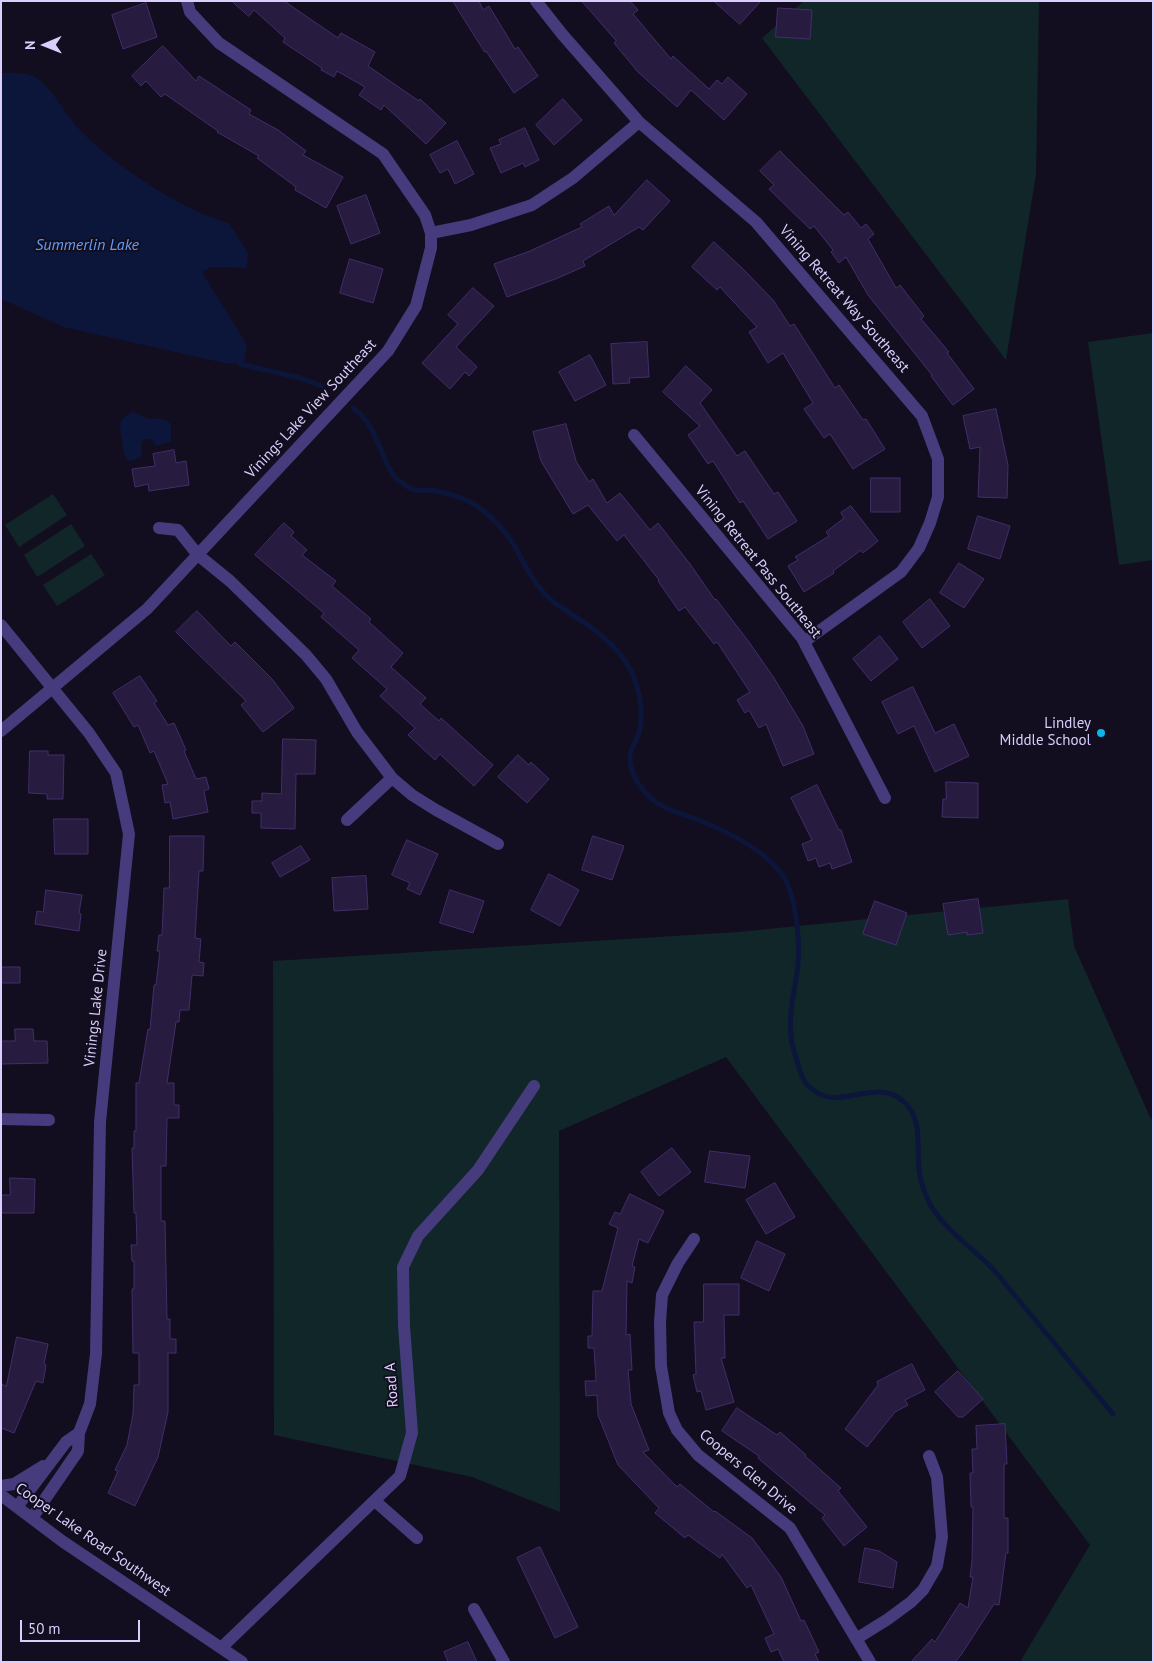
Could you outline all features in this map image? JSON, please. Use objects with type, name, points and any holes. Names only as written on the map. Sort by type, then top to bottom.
[{"type":"street","name":"Vinings Lake View Southeast","points":[[1,731],[147,609],[388,351],[416,306],[430,248],[430,233],[425,215],[383,154],[219,43],[190,12],[187,1]]},
{"type":"street","name":"Vining Retreat Way Southeast","points":[[536,1],[562,34],[639,122],[756,222],[922,416],[938,459],[938,496],[930,522],[918,548],[902,572],[804,642]]},
{"type":"street","points":[[430,233],[471,225],[532,205],[573,178],[639,122]]},
{"type":"street","name":"Vining Retreat Pass Southeast","points":[[634,435],[804,642],[885,798]]},
{"type":"street","points":[[159,528],[178,530],[198,555],[230,582],[306,655],[326,679],[357,732],[392,778],[412,795],[436,810],[498,844]]},
{"type":"street","name":"Vinings Lake Drive","points":[[1,625],[89,733],[116,773],[130,834],[100,1122],[96,1354],[90,1404],[80,1434],[78,1451],[32,1518]]},
{"type":"street","points":[[347,820],[392,778]]},
{"type":"street","name":"Road A","points":[[221,1648],[400,1476],[412,1433],[404,1326],[403,1267],[418,1236],[478,1170],[534,1086]]},
{"type":"street","points":[[1,1118],[49,1120]]},
{"type":"street","name":"Coopers Glen Drive","points":[[694,1239],[678,1263],[662,1295],[660,1366],[669,1413],[677,1430],[698,1455],[790,1528],[870,1662]]},
{"type":"street","points":[[17,1507],[66,1442],[80,1434]]},
{"type":"street","points":[[856,1638],[888,1619],[911,1602],[924,1590],[937,1566],[942,1537],[937,1477],[929,1456]]},
{"type":"street","points":[[1,1486],[14,1484],[51,1460]]},
{"type":"street","name":"Cooper Lake Road Southwest","points":[[1,1495],[62,1541],[242,1662]]},
{"type":"street","points":[[375,1501],[417,1538]]},
{"type":"street","points":[[474,1609],[504,1662]]},
{"type":"green space","points":[[804,1],[1039,1],[1036,174],[1006,360],[762,38]]},
{"type":"green space","points":[[1153,333],[1153,560],[1119,565],[1088,342]]},
{"type":"green space","points":[[53,494],[67,515],[19,547],[5,525]]},
{"type":"green space","points":[[71,524],[85,546],[37,577],[24,555]]},
{"type":"green space","points":[[91,554],[105,575],[57,606],[43,585]]},
{"type":"green space","points":[[1068,899],[1074,946],[1153,1124],[1153,1662],[1020,1662],[1090,1545],[726,1057],[559,1131],[560,1512],[472,1477],[274,1435],[273,961],[738,932]]},
{"type":"water","name":"Summerlin Lake","points":[[1,73],[32,75],[46,86],[76,126],[107,155],[147,184],[169,197],[210,217],[229,223],[248,253],[247,268],[211,267],[202,272],[247,345],[244,361],[240,364],[224,363],[64,327],[1,299]]},
{"type":"water","points":[[132,412],[151,419],[161,419],[171,424],[171,442],[155,446],[154,441],[145,439],[142,442],[141,456],[135,460],[127,460],[124,453],[120,424],[123,418]]},
{"type":"building","points":[[232,1],[284,1],[338,38],[341,33],[375,52],[368,66],[419,101],[420,99],[446,123],[426,144],[384,105],[381,110],[359,95],[365,87],[337,71],[334,77],[321,70],[322,68],[283,42],[285,38],[254,10],[249,16]]},
{"type":"building","points":[[453,1],[479,1],[483,10],[489,6],[515,49],[518,47],[538,76],[514,93],[485,52]]},
{"type":"building","points":[[582,1],[630,1],[638,10],[633,14],[671,59],[673,56],[709,89],[717,80],[722,84],[728,77],[747,94],[724,120],[691,90],[677,107],[638,72],[614,43],[616,41]]},
{"type":"building","points":[[714,1],[761,1],[740,24]]},
{"type":"building","points":[[146,3],[157,37],[123,49],[112,15]]},
{"type":"building","points":[[778,8],[812,10],[810,39],[776,37]]},
{"type":"building","points":[[163,46],[196,81],[199,76],[251,110],[249,114],[278,130],[306,151],[303,155],[343,177],[326,208],[295,190],[296,187],[257,158],[259,156],[217,132],[165,94],[161,97],[146,81],[141,86],[132,76]]},
{"type":"building","points":[[563,99],[582,120],[554,145],[536,125]]},
{"type":"building","points":[[525,128],[539,160],[525,167],[523,163],[501,173],[490,148],[501,144],[499,140]]},
{"type":"building","points":[[457,141],[474,174],[455,184],[448,169],[440,173],[430,155]]},
{"type":"building","points":[[780,151],[844,215],[848,212],[861,228],[866,224],[874,234],[868,239],[896,288],[900,285],[924,316],[921,319],[949,352],[947,353],[974,389],[953,405],[932,375],[868,295],[846,257],[839,263],[831,252],[833,250],[814,226],[810,229],[769,189],[774,185],[760,171]]},
{"type":"building","points":[[647,180],[670,201],[643,230],[639,227],[583,261],[585,266],[507,297],[494,264],[530,251],[582,227],[580,224],[609,206],[614,215]]},
{"type":"building","points":[[366,195],[380,233],[351,244],[337,206]]},
{"type":"building","points":[[714,242],[773,300],[790,326],[794,324],[835,388],[839,385],[863,420],[866,419],[885,449],[853,469],[830,434],[824,438],[804,409],[813,403],[783,353],[768,363],[749,332],[757,327],[720,287],[717,290],[692,267]]},
{"type":"building","points":[[350,259],[383,269],[373,303],[340,293]]},
{"type":"building","points":[[473,288],[494,306],[456,347],[477,367],[469,376],[465,372],[450,389],[422,363],[458,324],[448,315]]},
{"type":"building","points":[[647,342],[649,377],[629,378],[630,383],[613,384],[611,344]]},
{"type":"building","points":[[590,355],[606,385],[575,401],[559,372]]},
{"type":"building","points":[[686,366],[712,390],[700,403],[737,456],[745,451],[774,494],[778,492],[797,521],[768,539],[743,501],[740,503],[713,461],[708,464],[688,435],[700,426],[663,392]]},
{"type":"building","points":[[996,409],[1008,465],[1007,498],[978,497],[980,447],[970,449],[963,416]]},
{"type":"building","points":[[566,424],[576,461],[589,482],[593,479],[607,503],[620,493],[650,530],[658,523],[749,642],[774,678],[803,726],[814,754],[783,766],[766,724],[759,728],[749,710],[745,713],[737,700],[750,692],[717,642],[714,644],[685,607],[679,611],[659,580],[624,535],[617,541],[588,505],[573,514],[541,461],[533,432]]},
{"type":"building","points":[[174,450],[176,463],[186,461],[189,485],[149,491],[148,484],[135,487],[132,469],[155,466],[153,454]]},
{"type":"building","points":[[871,478],[900,478],[900,512],[871,512]]},
{"type":"building","points":[[851,506],[878,541],[863,553],[861,550],[833,571],[834,573],[804,592],[788,566],[798,560],[795,557],[829,536],[826,532],[844,518],[841,513]]},
{"type":"building","points":[[978,516],[1010,526],[1000,559],[968,549]]},
{"type":"building","points":[[284,523],[294,532],[291,536],[307,550],[302,555],[336,581],[332,586],[371,619],[369,622],[403,653],[391,667],[426,698],[420,704],[439,721],[441,718],[493,765],[474,786],[440,754],[435,760],[408,735],[415,728],[380,696],[387,689],[352,658],[359,650],[321,617],[324,613],[255,555]]},
{"type":"building","points":[[959,563],[984,579],[964,608],[940,593]]},
{"type":"building","points":[[930,599],[950,626],[922,648],[903,622]]},
{"type":"building","points":[[197,611],[231,646],[235,642],[272,679],[294,708],[263,732],[241,705],[246,701],[176,632]]},
{"type":"building","points":[[880,636],[898,659],[871,681],[853,659]]},
{"type":"building","points":[[140,676],[157,701],[154,703],[168,725],[174,723],[196,779],[206,777],[209,789],[204,791],[208,812],[173,819],[170,802],[165,803],[162,785],[168,784],[154,751],[150,753],[138,725],[134,727],[113,693]]},
{"type":"building","points":[[913,687],[935,733],[954,724],[969,756],[935,772],[914,726],[898,734],[882,702]]},
{"type":"building","points":[[283,739],[316,740],[315,774],[296,774],[295,829],[261,828],[261,813],[252,813],[252,801],[262,801],[262,793],[281,794]]},
{"type":"building","points":[[30,751],[48,751],[48,755],[64,755],[63,799],[47,799],[47,794],[29,793]]},
{"type":"building","points":[[518,755],[529,765],[531,762],[549,779],[527,803],[498,777]]},
{"type":"building","points":[[946,782],[978,783],[978,818],[942,817],[943,799],[946,799]]},
{"type":"building","points":[[817,785],[839,830],[841,830],[852,862],[832,869],[830,863],[819,867],[816,858],[808,861],[802,844],[812,840],[791,798]]},
{"type":"building","points":[[54,819],[88,819],[88,854],[55,854]]},
{"type":"building","points":[[170,836],[204,836],[203,871],[199,871],[195,938],[201,939],[199,962],[204,963],[203,976],[192,975],[189,1010],[180,1010],[179,1022],[176,1022],[167,1083],[174,1083],[174,1105],[179,1105],[179,1118],[167,1118],[166,1166],[161,1166],[161,1221],[165,1221],[167,1319],[170,1319],[170,1339],[176,1339],[176,1353],[168,1353],[168,1412],[158,1457],[135,1506],[108,1493],[118,1471],[115,1470],[127,1445],[133,1414],[134,1385],[139,1385],[139,1353],[133,1353],[132,1289],[134,1289],[134,1261],[132,1261],[131,1245],[137,1245],[132,1148],[134,1148],[134,1131],[136,1131],[136,1083],[139,1083],[148,1029],[150,1030],[154,985],[156,985],[160,951],[157,951],[159,935],[162,935],[164,888],[169,888]]},
{"type":"building","points":[[593,836],[624,846],[612,880],[582,870]]},
{"type":"building","points":[[407,840],[438,854],[420,895],[407,889],[410,883],[392,875]]},
{"type":"building","points":[[301,846],[310,860],[280,877],[272,863]]},
{"type":"building","points":[[549,874],[579,890],[560,926],[531,910]]},
{"type":"building","points":[[366,876],[368,909],[334,911],[332,878]]},
{"type":"building","points":[[46,890],[82,895],[79,931],[35,924],[37,911],[43,912]]},
{"type":"building","points":[[450,890],[484,901],[473,933],[440,923]]},
{"type":"building","points":[[978,899],[983,933],[967,935],[967,932],[948,935],[943,904]]},
{"type":"building","points":[[875,901],[907,913],[896,945],[863,934]]},
{"type":"building","points":[[1,967],[20,967],[20,983],[1,983]]},
{"type":"building","points":[[15,1029],[33,1029],[34,1041],[47,1041],[48,1063],[1,1064],[1,1041],[15,1041]]},
{"type":"building","points":[[672,1148],[691,1172],[659,1196],[641,1172]]},
{"type":"building","points":[[710,1151],[750,1156],[745,1188],[705,1182]]},
{"type":"building","points":[[10,1178],[35,1179],[34,1213],[1,1213],[1,1195],[10,1195]]},
{"type":"building","points":[[775,1183],[795,1217],[766,1234],[746,1200]]},
{"type":"building","points":[[630,1194],[664,1211],[648,1243],[639,1239],[632,1266],[635,1267],[632,1283],[627,1281],[626,1335],[630,1334],[632,1370],[628,1370],[631,1404],[649,1450],[643,1452],[677,1487],[680,1484],[714,1512],[752,1538],[781,1577],[801,1621],[804,1620],[819,1652],[815,1654],[819,1662],[784,1662],[778,1649],[771,1652],[765,1638],[774,1634],[751,1585],[747,1588],[722,1554],[720,1558],[688,1535],[685,1538],[655,1513],[659,1508],[618,1465],[598,1415],[597,1395],[586,1396],[585,1381],[596,1381],[594,1348],[588,1348],[588,1336],[592,1336],[593,1291],[602,1291],[618,1228],[609,1224],[615,1212],[620,1214]]},
{"type":"building","points":[[757,1241],[785,1254],[769,1291],[741,1278]]},
{"type":"building","points":[[704,1284],[739,1284],[739,1315],[724,1315],[725,1358],[721,1358],[734,1402],[706,1410],[701,1391],[697,1392],[693,1375],[696,1374],[694,1322],[703,1322]]},
{"type":"building","points":[[17,1337],[48,1344],[43,1383],[36,1381],[14,1433],[1,1428],[1,1384],[6,1386]]},
{"type":"building","points":[[912,1364],[925,1390],[905,1400],[908,1405],[895,1412],[867,1447],[845,1429],[878,1385],[877,1382]]},
{"type":"building","points":[[958,1371],[983,1399],[963,1417],[958,1417],[935,1392]]},
{"type":"building","points":[[737,1408],[777,1435],[780,1432],[806,1455],[841,1488],[838,1491],[867,1527],[844,1546],[822,1518],[825,1515],[758,1458],[759,1456],[722,1431]]},
{"type":"building","points":[[1005,1424],[1007,1464],[1004,1464],[1004,1518],[1008,1518],[1008,1553],[1006,1553],[999,1605],[994,1604],[955,1662],[911,1662],[932,1639],[935,1642],[960,1603],[968,1608],[973,1577],[970,1577],[973,1507],[971,1507],[970,1473],[973,1473],[972,1449],[977,1449],[976,1426]]},
{"type":"building","points":[[540,1547],[578,1627],[555,1638],[517,1558]]},
{"type":"building","points":[[865,1548],[879,1551],[897,1562],[893,1588],[859,1582]]},
{"type":"building","points":[[468,1642],[477,1662],[448,1662],[444,1652]]},
{"type":"waterway","points":[[240,364],[300,378],[322,386]]},
{"type":"waterway","points":[[353,408],[370,427],[395,477],[410,488],[433,490],[448,494],[466,500],[481,509],[507,535],[530,574],[545,594],[556,604],[594,629],[621,655],[634,678],[641,705],[641,724],[630,755],[632,771],[639,785],[650,798],[660,805],[715,827],[757,850],[769,860],[787,883],[796,915],[799,952],[790,1022],[794,1051],[805,1083],[823,1095],[845,1097],[881,1092],[892,1094],[903,1101],[910,1109],[917,1126],[920,1178],[932,1208],[947,1227],[993,1269],[1113,1414]]},
{"type":"place","name":"Lindley Middle School","points":[[1101,733]]}]
